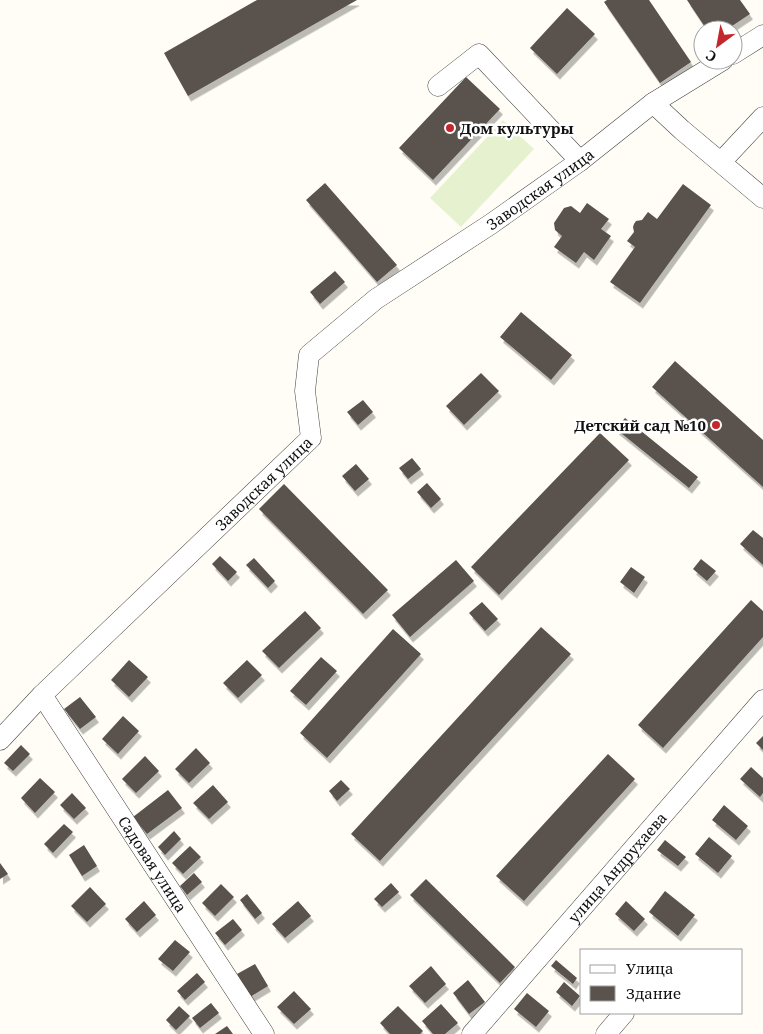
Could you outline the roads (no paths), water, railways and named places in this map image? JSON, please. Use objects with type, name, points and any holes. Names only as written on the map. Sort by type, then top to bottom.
[{"type":"street","points":[[743,50],[759,44]]},
{"type":"street","points":[[438,86],[479,54],[580,161]]},
{"type":"street","name":"Заводская улица","points":[[0,740],[42,695],[311,438],[305,391],[309,355],[376,299],[491,224],[580,161],[653,103],[707,70]]},
{"type":"street","points":[[653,103],[763,198]]},
{"type":"street","points":[[721,162],[763,117]]},
{"type":"street","name":"Садовая улица","points":[[42,695],[264,1034]]},
{"type":"street","name":"улица Андрухаева","points":[[472,1034],[763,700]]},
{"type":"street","points":[[606,1034],[623,1014]]},
{"type":"place","name":"Дом культуры","points":[[450,128]]},
{"type":"place","name":"Детский сад №10","points":[[716,425]]}]
